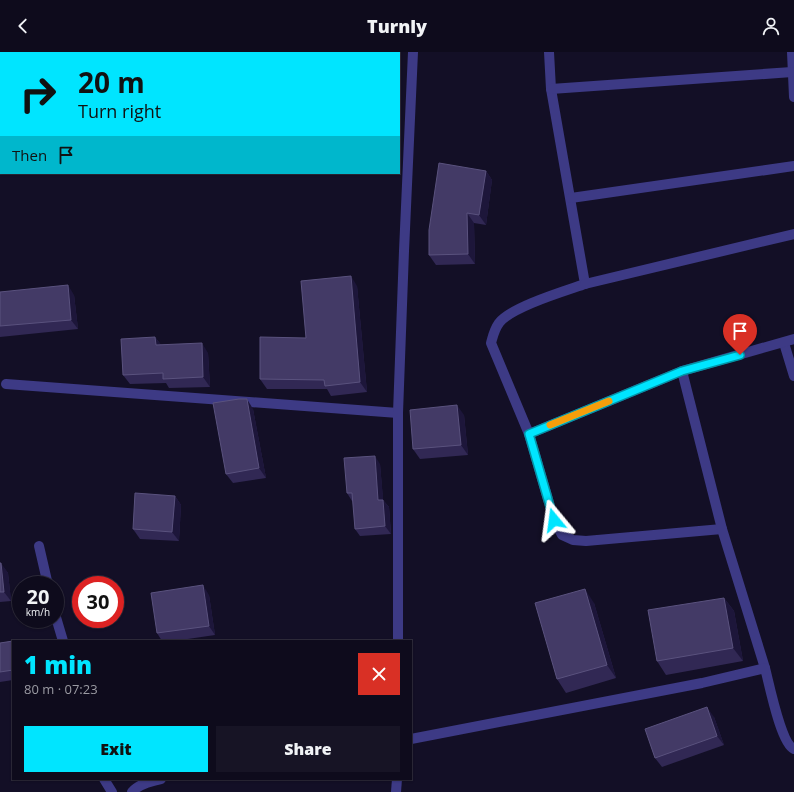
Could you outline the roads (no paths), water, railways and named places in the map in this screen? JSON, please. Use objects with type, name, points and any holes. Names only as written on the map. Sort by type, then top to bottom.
[{"type":"street","points":[[398,640],[398,413],[413,52]]},
{"type":"street","points":[[549,52],[551,89],[585,284]]},
{"type":"street","points":[[792,52],[794,97]]},
{"type":"street","points":[[551,89],[792,72]]},
{"type":"street","points":[[570,198],[794,166]]},
{"type":"street","points":[[722,529],[586,541],[573,540],[562,535],[554,520],[529,434],[491,344],[494,332],[500,322],[514,310],[585,284],[794,234]]},
{"type":"street","points":[[529,434],[682,371],[794,339]]},
{"type":"street","points":[[784,343],[794,376]]},
{"type":"street","points":[[682,371],[722,529],[765,668],[782,732],[791,748],[794,750]]},
{"type":"street","points":[[6,384],[398,413]]},
{"type":"street","points":[[39,546],[46,576]]},
{"type":"street","points":[[59,628],[63,640]]},
{"type":"street","points":[[412,739],[702,683],[765,668]]},
{"type":"street","points":[[105,780],[112,792]]},
{"type":"street","points":[[132,792],[136,787],[154,780]]},
{"type":"street","points":[[396,792],[397,780]]}]
